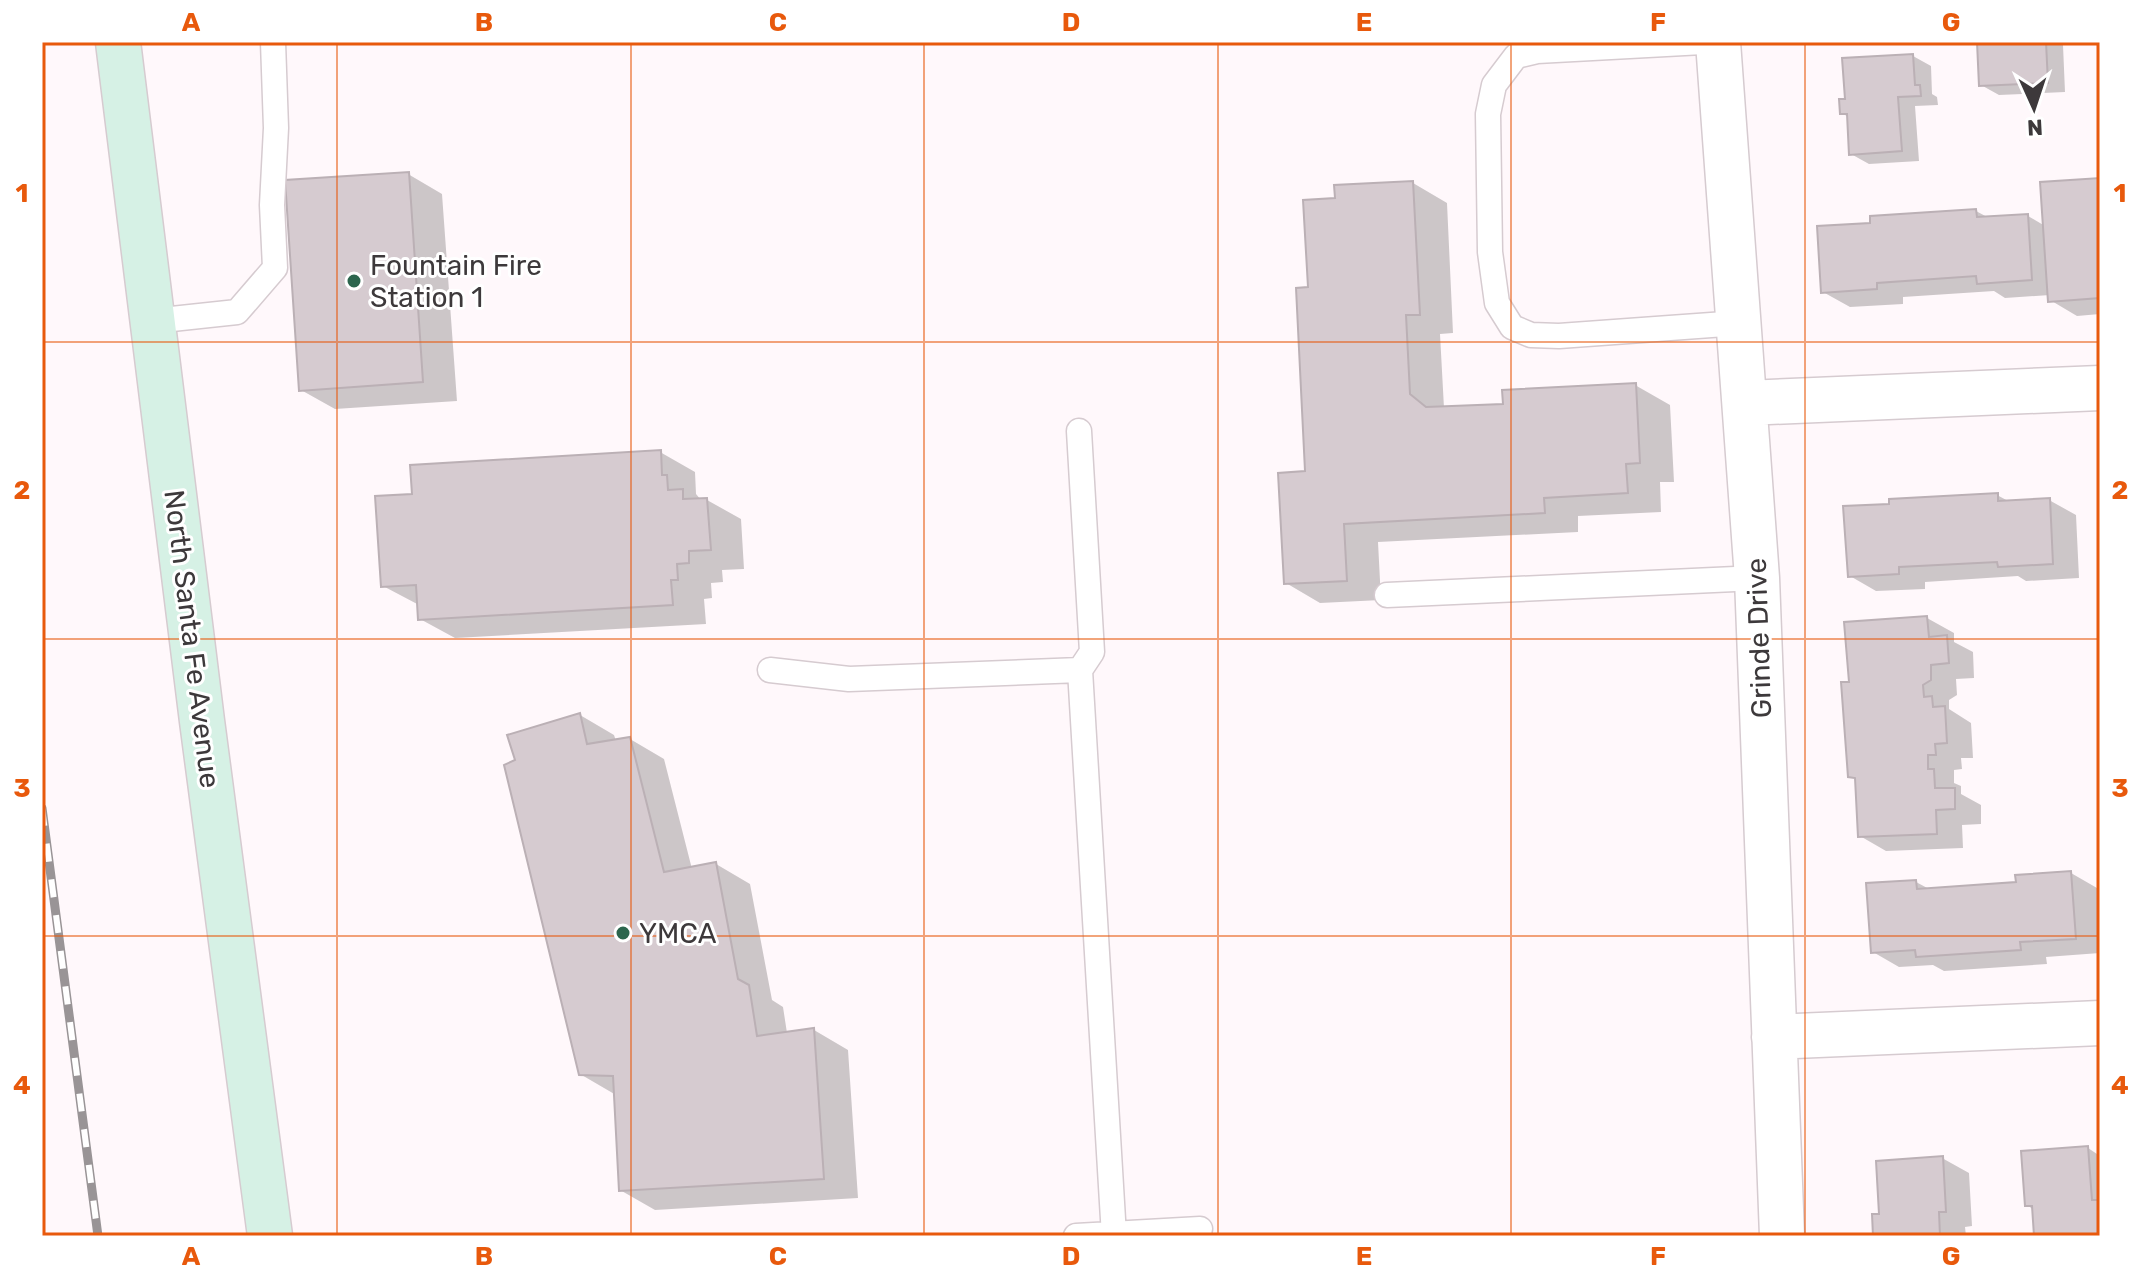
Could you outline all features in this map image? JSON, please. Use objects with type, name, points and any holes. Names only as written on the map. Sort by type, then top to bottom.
[{"type":"main road","name":"North Santa Fe Avenue","points":[[118,42],[270,1236]]},
{"type":"street","name":"Grinde Drive","points":[[1718,42],[1757,578],[1782,1236]]},
{"type":"street","points":[[1746,403],[2100,388]]},
{"type":"street","points":[[1774,1037],[2100,1023]]},
{"type":"lane","points":[[153,321],[237,312],[275,268],[272,205],[276,128],[273,42]]},
{"type":"lane","points":[[1703,42],[1537,51],[1516,56],[1507,64],[1494,85],[1488,114],[1490,252],[1497,303],[1512,327],[1531,335],[1559,336],[1739,323]]},
{"type":"lane","points":[[1079,431],[1092,652],[1080,670],[1114,1235]]},
{"type":"lane","points":[[1387,595],[1757,578]]},
{"type":"lane","points":[[770,670],[849,679],[1080,670]]},
{"type":"lane","points":[[1076,1236],[1200,1229]]},
{"type":"building","points":[[1977,42],[2046,42],[2048,83],[1979,86]]},
{"type":"building","points":[[1913,54],[1915,85],[1920,85],[1921,96],[1898,97],[1902,151],[1849,155],[1847,114],[1840,114],[1839,99],[1845,99],[1842,58]]},
{"type":"building","name":"Fountain Fire Station 1","points":[[409,172],[423,382],[299,391],[285,180]]},
{"type":"building","points":[[2100,178],[2100,298],[2048,302],[2040,182]]},
{"type":"building","points":[[1413,181],[1420,315],[1406,315],[1410,394],[1426,407],[1503,404],[1502,390],[1636,383],[1640,463],[1626,464],[1628,493],[1544,498],[1545,513],[1344,524],[1347,581],[1284,584],[1278,473],[1305,471],[1296,288],[1308,287],[1303,200],[1335,198],[1334,185]]},
{"type":"building","points":[[1976,209],[1977,217],[2028,214],[2032,280],[1977,284],[1976,276],[1877,283],[1877,289],[1821,293],[1817,226],[1870,223],[1870,216]]},
{"type":"building","points":[[661,450],[662,475],[667,475],[668,490],[683,489],[683,499],[707,498],[711,550],[689,551],[689,563],[677,564],[678,580],[671,580],[673,605],[418,620],[416,585],[381,587],[375,496],[412,494],[410,465]]},
{"type":"building","points":[[1998,493],[1998,501],[2050,498],[2053,564],[1998,567],[1997,562],[1899,567],[1899,574],[1848,577],[1843,506],[1889,504],[1889,499]]},
{"type":"building","points":[[1927,616],[1929,637],[1947,635],[1949,663],[1931,665],[1931,680],[1923,685],[1924,697],[1932,696],[1933,707],[1945,706],[1947,743],[1935,744],[1936,755],[1928,755],[1928,769],[1934,769],[1935,788],[1955,788],[1955,809],[1936,810],[1937,834],[1858,837],[1855,778],[1848,777],[1841,682],[1849,682],[1844,622]]},
{"type":"building","points":[[580,713],[587,744],[630,737],[664,872],[716,862],[738,979],[749,985],[757,1036],[814,1028],[824,1179],[619,1191],[613,1076],[579,1075],[504,765],[515,760],[507,735]]},
{"type":"building","points":[[2071,871],[2076,939],[2020,942],[2021,950],[1916,957],[1915,950],[1871,953],[1866,883],[1916,880],[1917,889],[2016,882],[2015,875]]},
{"type":"building","points":[[2088,1146],[2092,1200],[2100,1200],[2100,1236],[2034,1236],[2032,1206],[2025,1206],[2021,1151]]},
{"type":"building","points":[[1943,1156],[1946,1212],[1939,1212],[1940,1236],[1873,1236],[1872,1214],[1879,1214],[1876,1161]]},
{"type":"railway","points":[[42,808],[98,1236]]},
{"type":"place","name":"Fountain Fire Station 1","points":[[354,281]]},
{"type":"place","name":"YMCA","points":[[623,933]]}]
